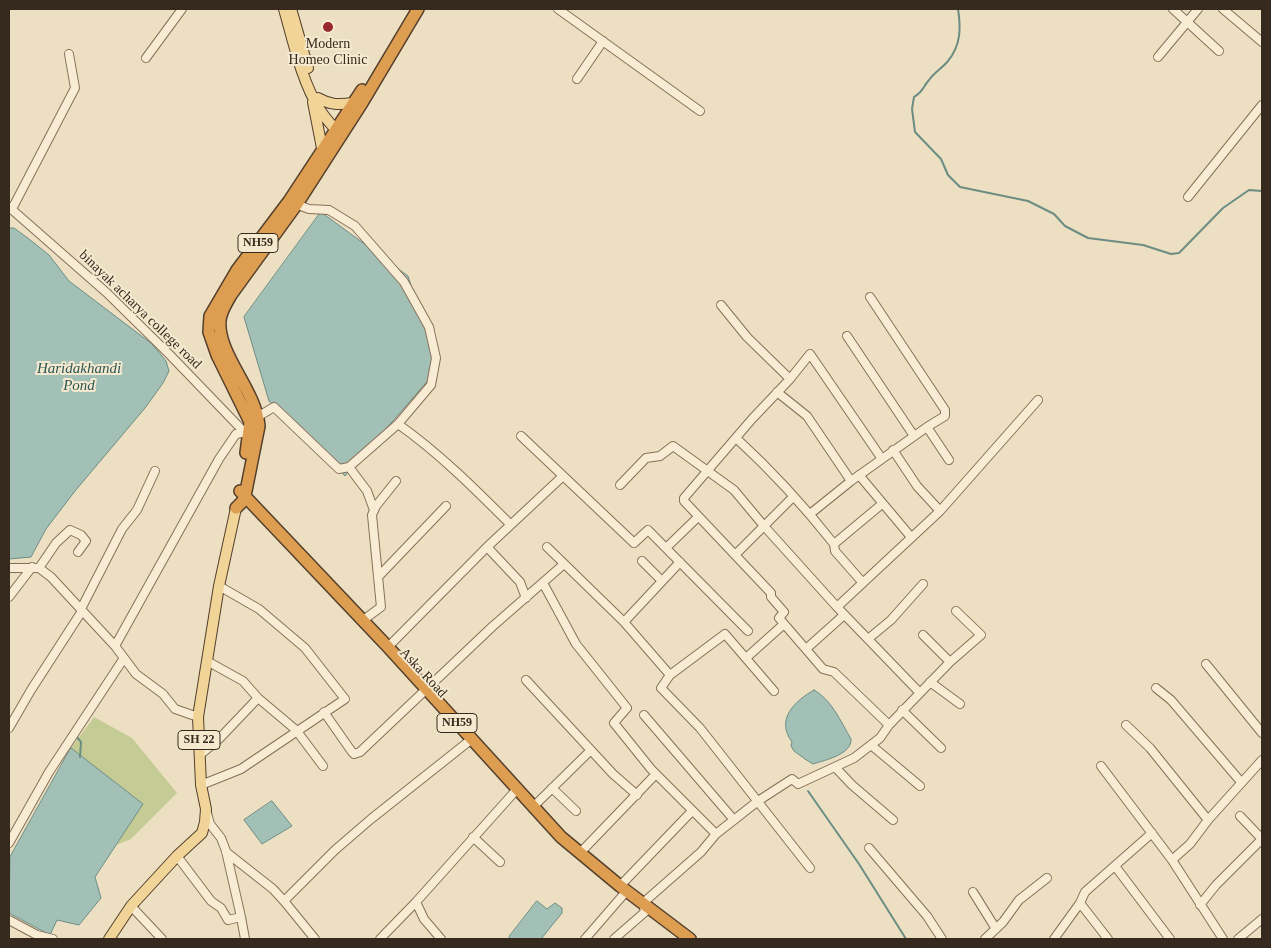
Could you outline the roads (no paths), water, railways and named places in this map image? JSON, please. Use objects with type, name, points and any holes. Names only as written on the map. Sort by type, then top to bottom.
[{"type":"highway","name":"NH59","points":[[293,202],[322,148],[339,130],[353,103],[387,53],[411,9]]},
{"type":"highway","name":"NH59","points":[[418,9],[231,294],[220,319],[222,338],[250,428],[259,426],[240,499],[388,648],[425,692],[516,790],[534,806],[561,837],[622,890]]},
{"type":"highway","points":[[240,499],[250,428]]},
{"type":"highway","name":"Aska Road","points":[[240,499],[425,692],[468,742],[516,790],[560,842],[681,937]]},
{"type":"main road","points":[[284,9],[295,50],[320,110],[339,130]]},
{"type":"main road","points":[[291,9],[315,98],[322,148]]},
{"type":"main road","points":[[315,98],[334,105],[353,103]]},
{"type":"main road","name":"SH 22","points":[[110,939],[131,906],[177,856],[202,833],[206,809],[201,785],[198,717],[219,586],[240,499]]},
{"type":"street","points":[[146,58],[180,12],[171,9]]},
{"type":"street","points":[[558,9],[700,111]]},
{"type":"street","points":[[1173,9],[1219,51]]},
{"type":"street","points":[[1158,57],[1198,9]]},
{"type":"street","points":[[1223,9],[1262,42]]},
{"type":"street","points":[[577,79],[603,41]]},
{"type":"street","points":[[10,208],[75,88],[69,54]]},
{"type":"street","points":[[1188,196],[1262,105]]},
{"type":"street","points":[[115,646],[219,459],[236,434],[250,428],[274,407],[339,469],[349,467],[398,424],[431,386],[436,358],[430,327],[404,282],[355,226],[329,210],[310,209],[293,202]]},
{"type":"street","name":"binayak acharya college road","points":[[10,208],[107,293],[170,355],[250,428]]},
{"type":"street","points":[[810,514],[893,450],[945,416],[945,410],[870,297]]},
{"type":"street","points":[[721,305],[747,337],[790,379]]},
{"type":"street","points":[[847,336],[914,436]]},
{"type":"street","points":[[882,459],[810,354],[790,379],[707,471],[684,498],[684,501],[771,593],[771,597],[784,612],[779,618],[823,669],[834,672],[889,724]]},
{"type":"street","points":[[777,392],[807,416],[851,481]]},
{"type":"street","points":[[837,607],[940,511],[1038,400]]},
{"type":"street","points":[[398,424],[424,443],[510,524]]},
{"type":"street","points":[[927,427],[949,460]]},
{"type":"street","points":[[522,436],[634,543],[648,530],[748,631]]},
{"type":"street","points":[[736,438],[770,469],[810,514],[834,544],[835,552],[863,584]]},
{"type":"street","points":[[620,485],[646,458],[660,456],[673,446],[734,490],[844,615],[919,692]]},
{"type":"street","points":[[893,450],[917,486],[940,511]]},
{"type":"street","points":[[349,467],[367,491],[374,510]]},
{"type":"street","points":[[9,728],[81,610],[122,529],[137,510],[155,471]]},
{"type":"street","points":[[859,475],[911,537]]},
{"type":"street","points":[[388,648],[510,524],[563,476]]},
{"type":"street","points":[[362,621],[380,606],[372,515],[396,481]]},
{"type":"street","points":[[735,555],[793,497]]},
{"type":"street","points":[[834,544],[882,504]]},
{"type":"street","points":[[378,577],[446,506]]},
{"type":"street","points":[[666,548],[698,517]]},
{"type":"street","points":[[9,597],[56,543],[70,530],[86,541],[78,552]]},
{"type":"street","points":[[487,547],[520,582],[526,598]]},
{"type":"street","points":[[547,547],[624,622],[670,675]]},
{"type":"street","points":[[642,561],[662,581]]},
{"type":"street","points":[[624,622],[680,562]]},
{"type":"street","points":[[324,712],[352,752],[354,754],[360,752],[493,626],[564,564]]},
{"type":"street","points":[[9,568],[35,567],[51,577],[115,646],[136,674],[162,694],[175,709],[198,717]]},
{"type":"street","points":[[543,583],[576,644],[627,708],[614,723],[656,774],[716,834]]},
{"type":"street","points":[[868,639],[890,620],[922,584]]},
{"type":"street","points":[[201,785],[241,769],[296,730],[345,699],[305,648],[260,609],[219,586]]},
{"type":"street","points":[[614,939],[701,852],[716,834],[758,801],[792,779],[798,784],[854,758],[880,738],[889,724],[919,692],[981,635],[956,611]]},
{"type":"street","points":[[806,649],[844,615]]},
{"type":"street","points":[[746,658],[784,624]]},
{"type":"street","points":[[774,691],[725,634],[670,675],[661,688],[700,728],[810,868]]},
{"type":"street","points":[[923,635],[950,662]]},
{"type":"street","points":[[9,843],[48,772],[124,658]]},
{"type":"street","points":[[207,662],[243,681],[258,698],[296,730],[323,766]]},
{"type":"street","points":[[1206,664],[1262,733]]},
{"type":"street","points":[[526,680],[617,778],[637,795]]},
{"type":"street","points":[[930,682],[960,704]]},
{"type":"street","points":[[1156,688],[1171,700],[1241,782]]},
{"type":"street","points":[[200,755],[219,739],[258,698]]},
{"type":"street","points":[[902,710],[941,748]]},
{"type":"street","points":[[644,715],[734,820]]},
{"type":"street","points":[[1126,725],[1150,748],[1208,820]]},
{"type":"street","points":[[284,901],[335,850],[370,819],[468,742]]},
{"type":"street","points":[[871,745],[920,786]]},
{"type":"street","points":[[534,806],[591,750]]},
{"type":"street","points":[[1172,860],[1190,844],[1208,820],[1262,760]]},
{"type":"street","points":[[1101,766],[1172,860],[1223,939]]},
{"type":"street","points":[[835,767],[852,785],[893,820]]},
{"type":"street","points":[[580,853],[656,774]]},
{"type":"street","points":[[552,788],[576,812]]},
{"type":"street","points":[[380,939],[416,902],[516,790]]},
{"type":"street","points":[[206,809],[210,824],[221,838],[226,851],[245,939]]},
{"type":"street","points":[[585,939],[622,890],[692,811]]},
{"type":"street","points":[[1200,905],[1216,885],[1262,839],[1240,816]]},
{"type":"street","points":[[1054,939],[1085,892],[1152,833]]},
{"type":"street","points":[[473,837],[500,862]]},
{"type":"street","points":[[870,848],[928,916],[942,939]]},
{"type":"street","points":[[226,851],[284,901],[315,939]]},
{"type":"street","points":[[177,856],[211,901],[221,908],[228,920],[241,917]]},
{"type":"street","points":[[1114,866],[1170,939]]},
{"type":"street","points":[[985,939],[996,929],[1020,900],[1047,878]]},
{"type":"street","points":[[973,892],[996,929]]},
{"type":"street","points":[[416,902],[424,919],[441,939]]},
{"type":"street","points":[[1080,902],[1108,939]]},
{"type":"street","points":[[131,906],[162,939]]},
{"type":"street","points":[[1238,939],[1262,918]]},
{"type":"street","points":[[9,920],[37,935],[53,939]]},
{"type":"water","points":[[321,212],[408,276],[438,369],[345,476],[269,401],[244,317]]},
{"type":"water","name":"Haridakhandi Pond","points":[[9,228],[14,228],[49,255],[69,281],[152,344],[166,361],[169,371],[145,408],[75,491],[46,529],[31,557],[9,559]]},
{"type":"water","points":[[814,690],[831,705],[851,739],[847,749],[837,756],[813,764],[794,751],[791,746],[792,742],[787,734],[786,718],[794,705]]},
{"type":"water","points":[[71,748],[143,804],[95,877],[101,898],[79,925],[57,920],[50,935],[9,913],[10,857]]},
{"type":"water","points":[[272,801],[292,826],[262,844],[244,820]]},
{"type":"water","points":[[537,901],[547,909],[555,903],[562,908],[562,913],[541,939],[511,939],[509,937]]},
{"type":"waterway","points":[[958,9],[960,23],[958,43],[948,61],[931,77],[920,93],[914,97],[912,109],[915,132],[941,159],[948,175],[960,187],[1028,201],[1054,214],[1065,226],[1088,238],[1143,245],[1171,254],[1179,253],[1223,208],[1249,190],[1262,191]]},
{"type":"waterway","points":[[76,736],[81,742],[80,757]]},
{"type":"waterway","points":[[808,791],[859,864],[906,939]]},
{"type":"place","name":"Modern Homeo Clinic","points":[[328,27]]}]
